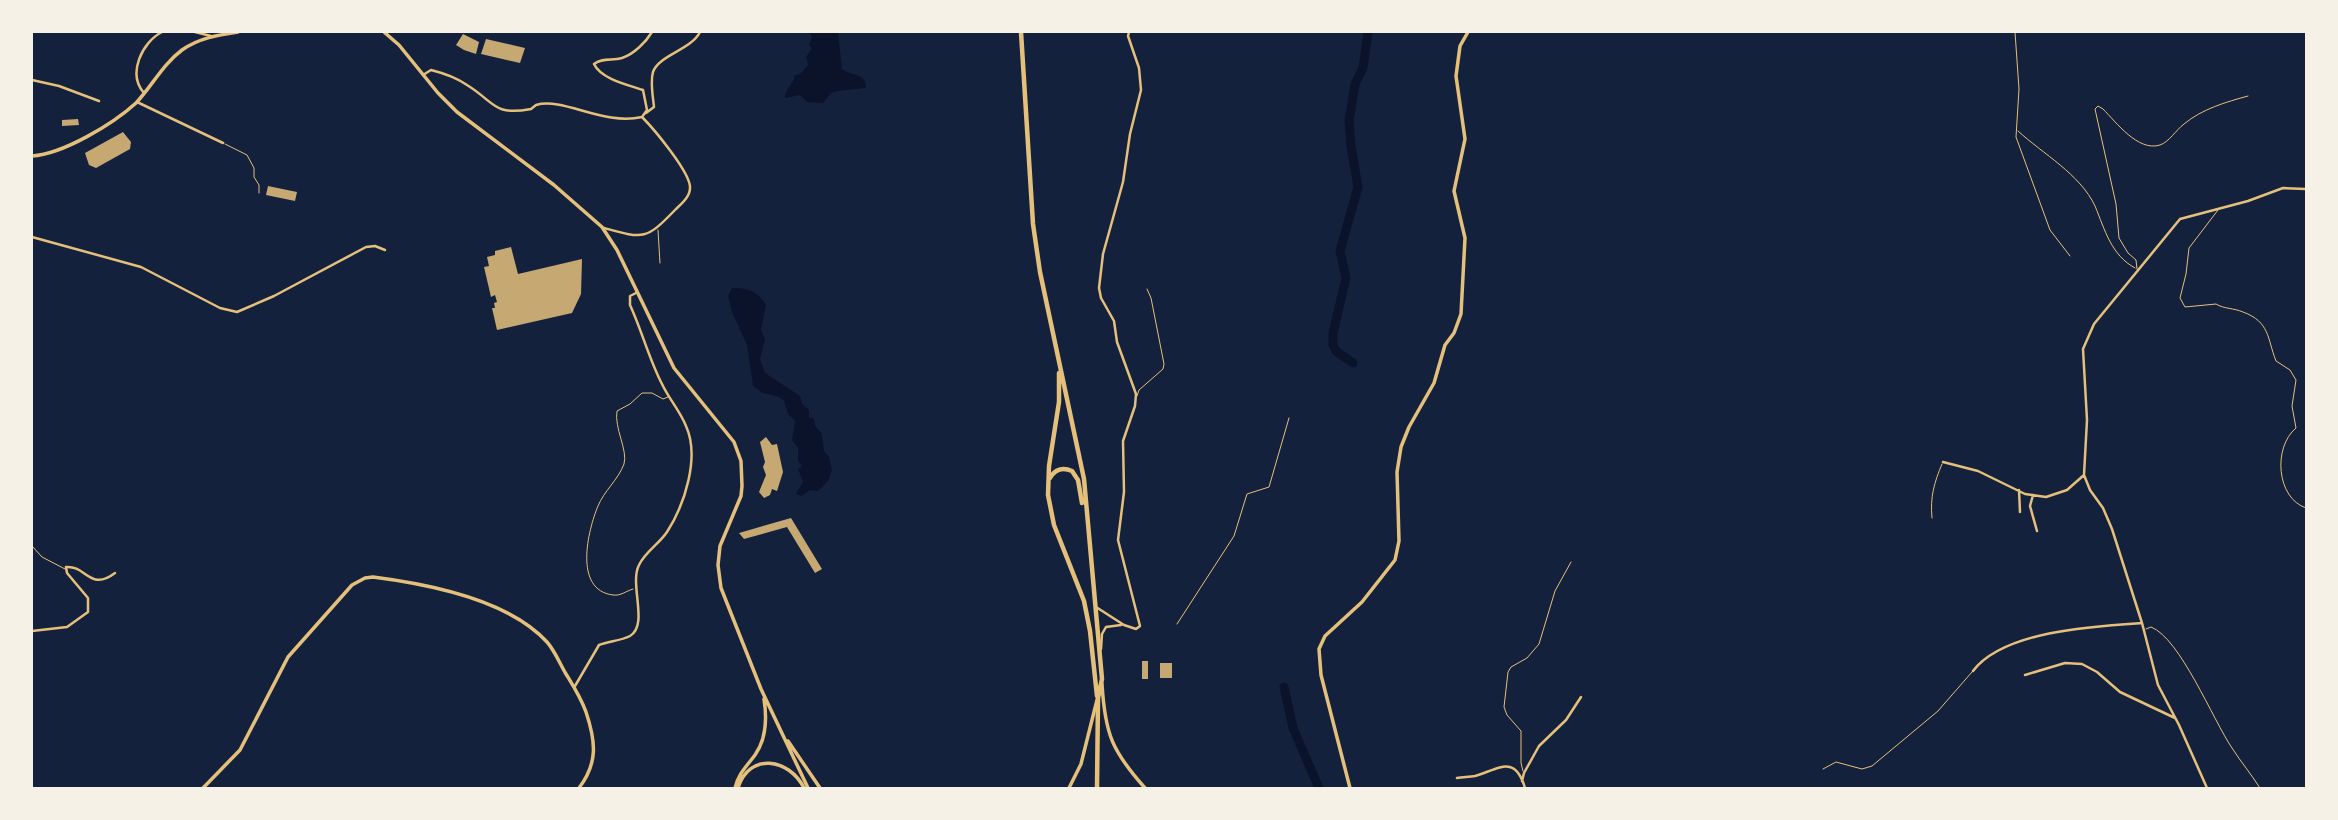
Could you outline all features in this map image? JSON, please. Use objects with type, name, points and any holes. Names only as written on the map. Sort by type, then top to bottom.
[{"type":"highway","points":[[1021,32],[1033,225],[1040,272],[1082,468],[1102,679],[1098,698],[1097,789]]},
{"type":"highway","points":[[1059,365],[1059,402],[1048,485],[1054,525],[1084,601],[1098,698]]},
{"type":"highway","points":[[1048,485],[1055,471],[1067,468],[1075,473],[1079,480],[1086,524]]},
{"type":"main road","points":[[32,156],[56,151],[111,121],[136,102],[182,50],[211,36],[238,32]]},
{"type":"main road","points":[[384,32],[399,45],[457,111],[546,178],[602,227],[617,250],[674,368],[734,442],[741,461],[741,496],[720,546],[718,576],[727,608],[806,789]]},
{"type":"main road","points":[[1350,789],[1321,675],[1319,653],[1325,636],[1362,602],[1387,573],[1397,554],[1397,472],[1401,447],[1409,426],[1434,383],[1444,345],[1454,333],[1461,314],[1465,238],[1454,191],[1465,139],[1456,76],[1460,46],[1468,32]]},
{"type":"main road","points":[[203,789],[240,750],[288,657],[338,598],[352,585],[365,578],[434,588],[498,608],[524,623],[547,642],[575,685],[589,722],[593,742],[593,767],[579,789]]},
{"type":"main road","points":[[1102,679],[1106,725],[1113,747],[1145,789]]},
{"type":"main road","points":[[737,789],[740,773],[761,746],[764,734],[763,694]]},
{"type":"main road","points":[[1069,789],[1081,764],[1098,698]]},
{"type":"main road","points":[[781,731],[820,789]]},
{"type":"main road","points":[[737,789],[746,773],[761,764],[789,769],[806,789]]},
{"type":"street","points":[[144,93],[137,82],[140,56],[150,39],[160,32]]},
{"type":"street","points":[[195,32],[211,36]]},
{"type":"street","points":[[646,113],[643,90],[609,77],[596,69],[594,64],[601,59],[621,59],[629,55],[646,41],[652,32]]},
{"type":"street","points":[[423,75],[431,70],[460,80],[492,105],[506,112],[531,110],[536,105],[547,103],[612,119],[642,117],[654,107],[652,78],[656,66],[695,41],[700,32]]},
{"type":"street","points":[[1100,654],[1102,634],[1106,627],[1139,627],[1140,624],[1118,540],[1124,492],[1123,441],[1136,398],[1135,388],[1117,342],[1114,321],[1101,298],[1100,288],[1103,254],[1123,182],[1130,134],[1141,90],[1139,68],[1129,32]]},
{"type":"street","points":[[32,80],[59,86],[99,102]]},
{"type":"street","points":[[136,102],[223,143]]},
{"type":"street","points":[[602,227],[637,236],[651,233],[688,197],[690,187],[667,147],[642,117]]},
{"type":"street","points":[[2207,789],[2158,685],[2142,623],[2112,529],[2084,475],[2087,420],[2083,349],[2094,324],[2180,219],[2218,210],[2283,188],[2306,189]]},
{"type":"street","points":[[32,237],[141,267],[220,308],[237,312],[274,296],[366,247],[375,246],[385,250]]},
{"type":"street","points":[[575,685],[599,645],[621,640],[636,630],[639,566],[668,529],[690,474],[693,453],[687,427],[669,399],[630,305],[631,296],[636,293]]},
{"type":"street","points":[[1943,462],[1978,471],[2019,490],[2046,497],[2067,490],[2084,475]]},
{"type":"street","points":[[2019,490],[2020,512]]},
{"type":"street","points":[[2033,495],[2030,506],[2037,531]]},
{"type":"street","points":[[32,631],[67,627],[88,612],[90,603],[86,593],[65,569],[71,566],[97,580],[106,579],[115,573]]},
{"type":"street","points":[[1095,606],[1124,625]]},
{"type":"street","points":[[1973,671],[1982,659],[1996,650],[2028,640],[2075,628],[2142,623]]},
{"type":"street","points":[[2025,675],[2065,663],[2082,664],[2097,672],[2120,692],[2175,718]]},
{"type":"street","points":[[1522,781],[1539,746],[1566,720],[1581,697]]},
{"type":"street","points":[[1457,778],[1475,776],[1499,766],[1507,766],[1515,769],[1525,789]]},
{"type":"lane","points":[[2015,32],[2019,89],[2016,138],[2050,230],[2070,256]]},
{"type":"lane","points":[[2137,269],[2136,260],[2119,238],[2116,204],[2095,109],[2098,106],[2103,109],[2133,138],[2144,144],[2157,146],[2163,145],[2184,123],[2197,115],[2248,96]]},
{"type":"lane","points":[[2016,129],[2054,159],[2076,182],[2094,204],[2112,247],[2128,264],[2137,269]]},
{"type":"lane","points":[[223,143],[247,155],[254,168],[259,193]]},
{"type":"lane","points":[[2218,210],[2189,248],[2181,304],[2185,307],[2216,303],[2222,308],[2244,312],[2261,322],[2266,329],[2276,361],[2290,370],[2296,380],[2292,406],[2296,428],[2283,449],[2282,472],[2286,492],[2300,506],[2306,508]]},
{"type":"lane","points":[[657,228],[660,263]]},
{"type":"lane","points":[[1136,398],[1139,390],[1163,369],[1164,364],[1147,289]]},
{"type":"lane","points":[[636,589],[614,595],[595,587],[588,573],[588,545],[599,503],[614,483],[625,460],[616,425],[617,411],[642,393],[652,393],[669,399]]},
{"type":"lane","points":[[1177,624],[1234,536],[1247,494],[1269,487],[1289,418]]},
{"type":"lane","points":[[1932,519],[1932,488],[1943,462]]},
{"type":"lane","points":[[32,546],[42,556],[65,569]]},
{"type":"lane","points":[[1524,773],[1521,764],[1521,731],[1507,715],[1504,707],[1508,672],[1511,667],[1527,658],[1539,643],[1555,591],[1571,562]]},
{"type":"lane","points":[[2144,631],[2151,627],[2160,631],[2176,650],[2232,749],[2260,789]]},
{"type":"lane","points":[[1823,769],[1836,762],[1862,769],[1872,766],[1938,711],[1973,671]]},
{"type":"water","points":[[809,32],[838,32],[842,69],[861,77],[866,88],[831,93],[823,103],[807,102],[800,95],[785,98],[795,75],[800,74],[808,65],[806,57],[812,48],[809,45],[812,36]]},
{"type":"water","points":[[732,288],[752,291],[766,305],[761,330],[765,339],[760,359],[765,373],[800,396],[802,404],[809,410],[809,417],[814,419],[815,426],[822,434],[824,451],[829,457],[832,470],[828,481],[818,491],[810,490],[802,496],[796,494],[803,482],[798,469],[802,466],[798,461],[798,448],[792,440],[795,421],[788,414],[784,401],[753,386],[747,345],[728,296]]},
{"type":"building","points":[[463,34],[479,42],[476,54],[456,45]]},
{"type":"building","points":[[486,39],[525,48],[520,63],[481,54]]},
{"type":"building","points":[[78,119],[79,125],[62,126],[62,120]]},
{"type":"building","points":[[123,132],[131,142],[130,149],[96,168],[89,165],[85,153]]},
{"type":"building","points":[[268,186],[297,192],[295,201],[266,195]]},
{"type":"building","points":[[511,247],[518,274],[582,259],[581,294],[572,313],[497,330],[492,308],[495,308],[494,303],[497,302],[495,295],[491,297],[484,267],[489,266],[487,257],[495,255],[495,251]]},
{"type":"building","points":[[766,437],[772,445],[777,444],[783,472],[777,491],[772,489],[770,495],[764,498],[759,492],[766,475],[760,442]]},
{"type":"building","points":[[791,518],[822,569],[815,573],[787,527],[744,539],[739,533]]},
{"type":"building","points":[[1142,661],[1148,661],[1148,679],[1142,679]]},
{"type":"building","points":[[1160,663],[1172,663],[1172,678],[1160,678]]},
{"type":"waterway","points":[[1353,363],[1336,351],[1333,333],[1346,278],[1340,251],[1358,187],[1349,121],[1355,84],[1363,68],[1368,32]]},
{"type":"waterway","points":[[1284,687],[1293,728],[1319,788]]}]
